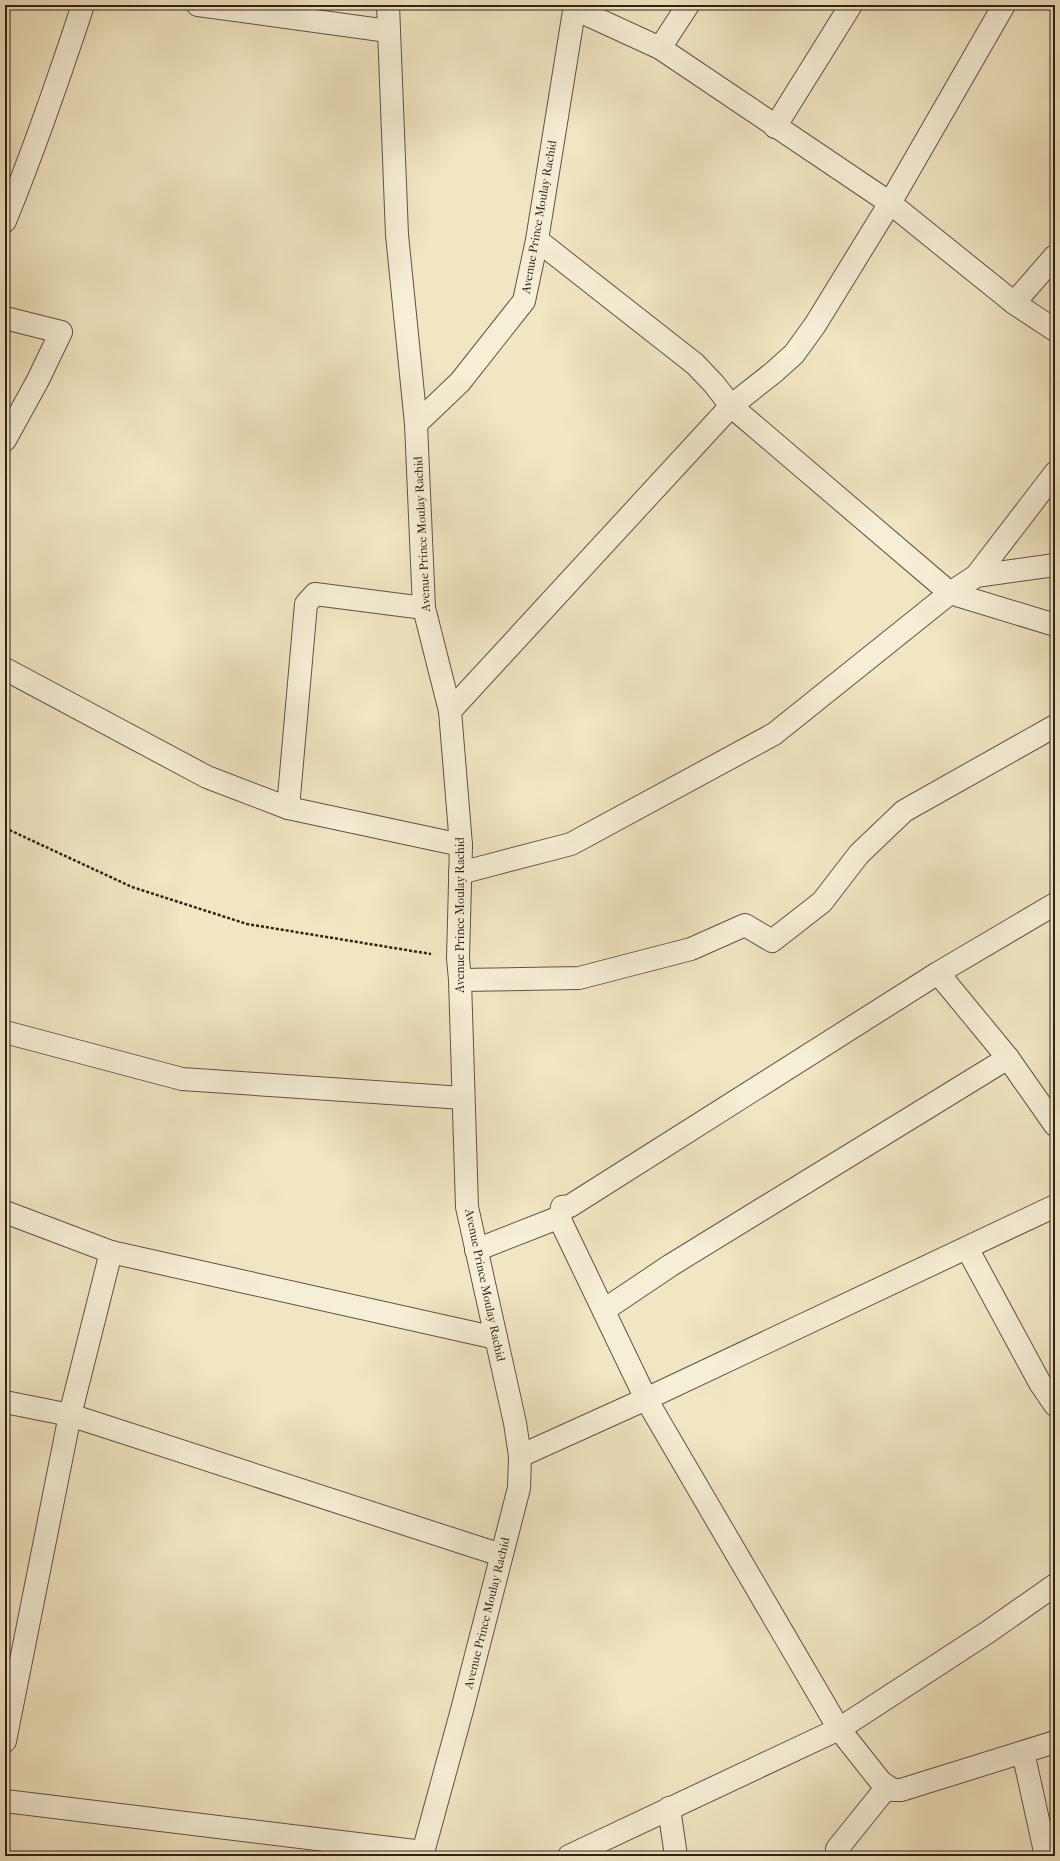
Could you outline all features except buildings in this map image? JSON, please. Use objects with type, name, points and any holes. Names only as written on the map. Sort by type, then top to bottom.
[{"type":"street","points":[[5,221],[25,173],[83,5]]},
{"type":"street","points":[[198,5],[388,31]]},
{"type":"street","points":[[388,5],[397,235],[416,424]]},
{"type":"street","points":[[660,48],[688,5]]},
{"type":"street","points":[[775,127],[851,5]]},
{"type":"street","points":[[450,711],[731,406],[794,354],[815,325],[890,203],[1004,5]]},
{"type":"street","points":[[575,7],[660,48],[775,127],[890,203],[1014,303],[1055,330]]},
{"type":"street","name":"Avenue Prince Moulay Rachid","points":[[423,1854],[519,1488],[520,1456],[515,1423],[467,1207],[460,980],[458,958],[460,845],[450,711],[424,608],[416,424],[460,382],[524,301],[537,240],[575,7]]},
{"type":"street","points":[[537,240],[695,364],[714,384],[731,406],[950,593],[1055,625]]},
{"type":"street","points":[[1014,303],[1055,256]]},
{"type":"street","points":[[5,318],[62,332],[5,440]]},
{"type":"street","points":[[460,873],[571,844],[774,734],[950,593],[976,576],[1055,473]]},
{"type":"street","points":[[976,576],[1055,564]]},
{"type":"street","points":[[288,808],[306,604],[315,594],[424,608]]},
{"type":"street","points":[[5,669],[207,777],[288,808],[460,845]]},
{"type":"street","points":[[460,980],[579,978],[691,949],[745,925],[772,942],[822,902],[859,854],[904,811],[1055,726]]},
{"type":"street","points":[[476,1250],[565,1211],[938,973],[1055,904]]},
{"type":"street","points":[[938,973],[1008,1058],[1055,1125]]},
{"type":"street","points":[[5,1032],[182,1079],[463,1098]]},
{"type":"street","points":[[604,1310],[671,1265],[1008,1058]]},
{"type":"street","points":[[520,1456],[646,1399],[1055,1206]]},
{"type":"street","points":[[565,1211],[562,1224],[646,1399],[839,1729],[887,1786],[893,1790],[901,1790],[1055,1742]]},
{"type":"street","points":[[5,1212],[111,1252],[496,1338]]},
{"type":"street","points":[[967,1248],[1040,1383],[1055,1405]]},
{"type":"street","points":[[5,1741],[70,1415],[111,1252]]},
{"type":"street","points":[[5,1402],[70,1415],[501,1555]]},
{"type":"street","points":[[569,1856],[839,1729],[988,1632],[1055,1585]]},
{"type":"street","points":[[1023,1752],[1046,1856]]},
{"type":"street","points":[[837,1856],[836,1849],[887,1786]]},
{"type":"street","points":[[5,1801],[423,1854]]},
{"type":"street","points":[[669,1808],[676,1856]]},
{"type":"path","points":[[5,828],[132,887],[247,924],[458,958]]}]
